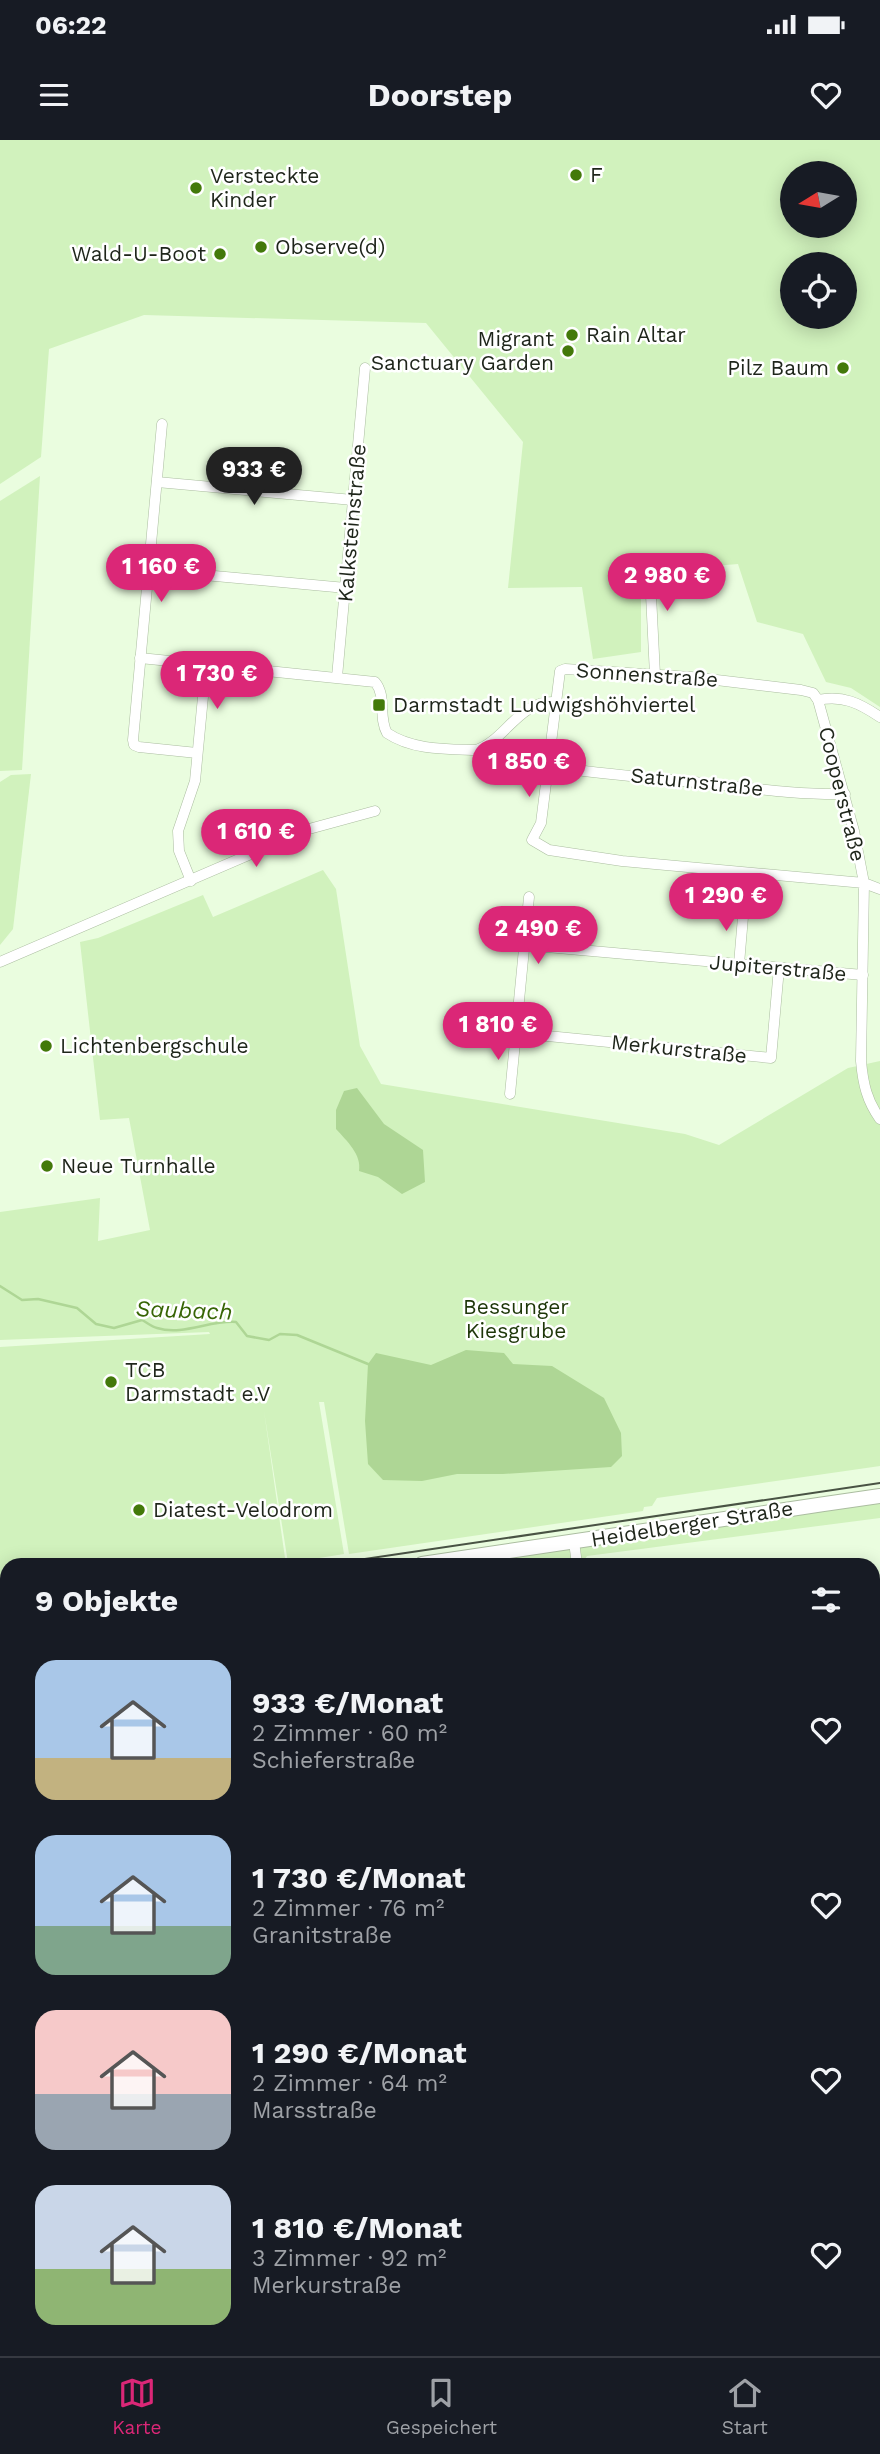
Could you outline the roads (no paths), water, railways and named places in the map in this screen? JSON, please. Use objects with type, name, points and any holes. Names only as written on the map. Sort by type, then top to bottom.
[{"type":"street","name":"Kalksteinstraße","points":[[337,677],[365,368]]},
{"type":"street","points":[[162,424],[133,740],[134,745],[197,752]]},
{"type":"street","points":[[157,482],[353,500]]},
{"type":"street","points":[[644,559],[650,575],[655,674]]},
{"type":"street","points":[[149,570],[346,588]]},
{"type":"street","points":[[140,658],[375,682],[381,693],[381,716],[387,733],[398,741],[414,745],[476,750],[484,747],[513,720],[531,708],[555,702]]},
{"type":"street","points":[[191,881],[179,851],[178,831],[194,791],[206,665]]},
{"type":"street","name":"Sonnenstraße","points":[[818,700],[813,693],[801,690],[655,674],[565,669],[558,676],[541,823],[532,840],[549,850],[622,861],[864,883]]},
{"type":"street","name":"Cooperstraße","points":[[880,717],[859,703],[829,698],[818,700],[845,794],[864,883],[863,1082],[870,1106],[880,1119]]},
{"type":"street","name":"Saturnstraße","points":[[549,766],[583,772],[754,789],[845,794]]},
{"type":"street","points":[[0,962],[309,829],[375,811]]},
{"type":"street","points":[[864,883],[880,889]]},
{"type":"street","points":[[510,1094],[529,897]]},
{"type":"street","points":[[739,964],[744,905]]},
{"type":"street","name":"Jupiterstraße","points":[[524,945],[863,975]]},
{"type":"street","name":"Merkurstraße","points":[[517,1033],[771,1058],[779,968]]},
{"type":"street","name":"Heidelberger Straße","points":[[458,1558],[880,1496]]},
{"type":"street","points":[[574,1542],[576,1558]]},
{"type":"waterway","name":"Saubach","points":[[0,1286],[22,1300],[38,1299],[77,1308],[96,1324],[114,1328],[142,1320],[167,1330],[236,1322],[247,1336],[269,1340],[280,1334],[297,1335],[368,1364]]},
{"type":"tram line","points":[[372,1558],[880,1483]]},
{"type":"place","name":"F","points":[[576,175]]},
{"type":"place","name":"Versteckte Kinder","points":[[196,188]]},
{"type":"place","name":"Observe(d)","points":[[261,247]]},
{"type":"place","name":"Wald-U-Boot","points":[[220,254]]},
{"type":"place","name":"Rain Altar","points":[[572,335]]},
{"type":"place","name":"Migrant Sanctuary Garden","points":[[568,351]]},
{"type":"place","name":"Pilz Baum","points":[[843,368]]},
{"type":"place","name":"Darmstadt Ludwigshöhviertel","points":[[379,705]]},
{"type":"place","name":"Lichtenbergschule","points":[[46,1046]]},
{"type":"place","name":"Neue Turnhalle","points":[[47,1166]]},
{"type":"place","name":"TCB Darmstadt e.V","points":[[111,1382]]},
{"type":"place","name":"Diatest-Velodrom","points":[[139,1510]]},
{"type":"park label","name":"Bessunger Kiesgrube","points":[[516,1319]]}]
